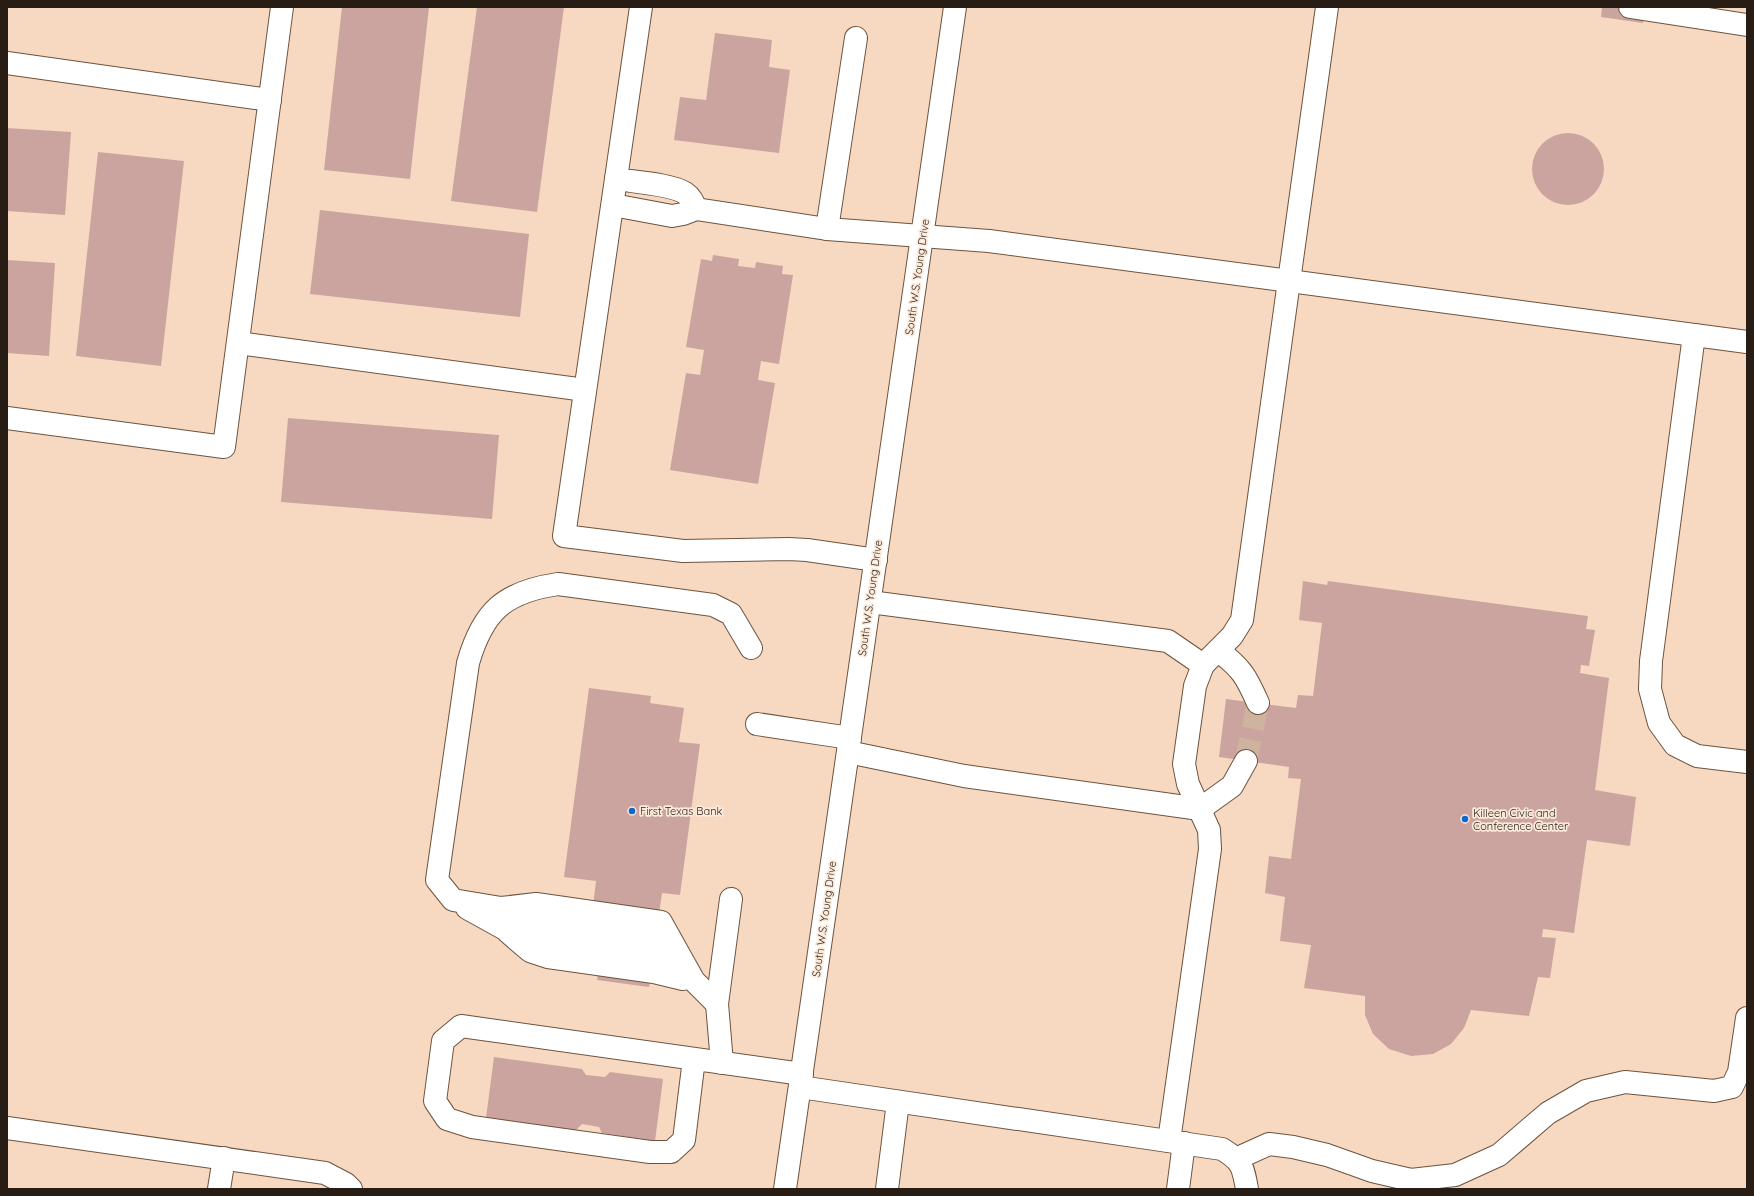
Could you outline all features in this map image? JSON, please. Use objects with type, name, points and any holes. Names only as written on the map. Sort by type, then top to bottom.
[{"type":"main road","points":[[7,418],[224,447],[282,7]]},
{"type":"main road","points":[[641,7],[564,536],[683,551],[795,549],[876,560]]},
{"type":"main road","name":"South W.S. Young Drive","points":[[785,1189],[955,7]]},
{"type":"main road","points":[[1178,1189],[1177,1142],[1210,850],[1209,830],[1188,784],[1184,764],[1195,686],[1211,658],[1232,636],[1242,620],[1328,7]]},
{"type":"main road","points":[[1630,7],[1747,24]]},
{"type":"main road","points":[[827,229],[856,38]]},
{"type":"main road","points":[[7,63],[270,100]]},
{"type":"main road","points":[[616,179],[675,189],[685,193],[691,199],[696,209]]},
{"type":"main road","points":[[613,205],[672,216],[696,209],[827,229],[989,241],[1747,342]]},
{"type":"main road","points":[[1694,335],[1651,661],[1650,689],[1660,722],[1675,745],[1697,756],[1747,762]]},
{"type":"main road","points":[[238,343],[585,390]]},
{"type":"main road","points":[[717,1004],[694,981],[657,956],[532,936],[505,930],[453,900],[437,880],[468,663],[474,640],[485,620],[499,607],[517,594],[537,587],[558,584],[713,606],[731,614],[751,648]]},
{"type":"main road","points":[[870,602],[1168,641],[1211,658],[1237,665],[1244,675],[1258,703]]},
{"type":"main road","points":[[758,724],[849,745],[964,776],[1200,809],[1232,786],[1246,761]]},
{"type":"main road","points":[[722,1063],[717,1004],[731,899]]},
{"type":"main road","points":[[453,900],[501,908],[536,904],[661,922],[694,981]]},
{"type":"main road","points":[[1238,1158],[1269,1144],[1293,1147],[1327,1155],[1372,1171],[1411,1180],[1455,1175],[1499,1155],[1548,1113],[1586,1090],[1625,1082],[1714,1091],[1732,1087],[1739,1072],[1747,1018]]},
{"type":"main road","points":[[694,1059],[684,1140],[671,1152],[650,1152],[472,1127],[447,1119],[435,1101],[443,1041],[461,1026],[694,1059],[722,1063],[898,1102],[1222,1149],[1238,1158],[1244,1172],[1247,1189]]},
{"type":"main road","points":[[887,1189],[898,1102]]},
{"type":"main road","points":[[7,1128],[325,1173],[346,1184],[351,1189]]},
{"type":"main road","points":[[219,1189],[224,1158]]},
{"type":"building","points":[[342,7],[429,7],[410,179],[324,170]]},
{"type":"building","points":[[477,7],[564,7],[537,212],[451,201]]},
{"type":"building","points":[[1602,7],[1646,7],[1643,23],[1601,17]]},
{"type":"building","points":[[715,33],[772,40],[769,67],[790,70],[779,153],[674,140],[680,97],[706,100]]},
{"type":"building","points":[[7,128],[71,132],[65,215],[7,211]]},
{"type":"building","points":[[1561,133],[1575,133],[1582,135],[1594,143],[1602,155],[1604,169],[1602,183],[1594,195],[1582,203],[1575,205],[1561,205],[1554,203],[1542,195],[1534,183],[1532,176],[1532,162],[1534,155],[1542,143],[1554,135]]},
{"type":"building","points":[[98,152],[184,161],[161,366],[76,356]]},
{"type":"building","points":[[320,210],[529,234],[520,317],[310,294]]},
{"type":"building","points":[[713,255],[739,259],[738,266],[755,268],[756,262],[783,266],[782,274],[793,275],[779,364],[761,361],[758,380],[775,383],[758,484],[670,470],[686,373],[700,375],[704,350],[686,347],[701,259],[712,261]]},
{"type":"building","points":[[7,260],[55,263],[49,356],[7,353]]},
{"type":"building","points":[[288,418],[499,435],[492,519],[281,502]]},
{"type":"building","name":"Killeen Civic and Conference Center","points":[[1303,581],[1327,585],[1328,581],[1588,616],[1586,629],[1595,630],[1589,666],[1581,665],[1580,673],[1609,678],[1595,790],[1636,797],[1630,846],[1587,840],[1574,933],[1543,929],[1542,937],[1556,938],[1550,978],[1538,977],[1529,1016],[1471,1010],[1464,1028],[1451,1044],[1433,1054],[1411,1056],[1389,1049],[1373,1034],[1365,1015],[1365,996],[1304,988],[1311,945],[1280,941],[1285,897],[1265,893],[1269,856],[1291,859],[1301,779],[1288,778],[1289,767],[1219,757],[1226,699],[1296,708],[1298,695],[1313,696],[1322,623],[1299,620]]},
{"type":"building","name":"First Texas Bank","points":[[589,688],[651,696],[650,703],[684,708],[679,742],[700,744],[680,895],[662,893],[649,987],[597,980],[607,908],[593,906],[596,881],[564,877]]},
{"type":"building","points":[[494,1057],[582,1069],[586,1075],[605,1077],[610,1072],[663,1079],[655,1141],[602,1133],[599,1127],[582,1124],[576,1130],[486,1118]]},
{"type":"tunnel","points":[[1246,761],[1258,703]]},
{"type":"place","name":"First Texas Bank","points":[[632,811]]},
{"type":"place","name":"Killeen Civic and Conference Center","points":[[1465,819]]}]
